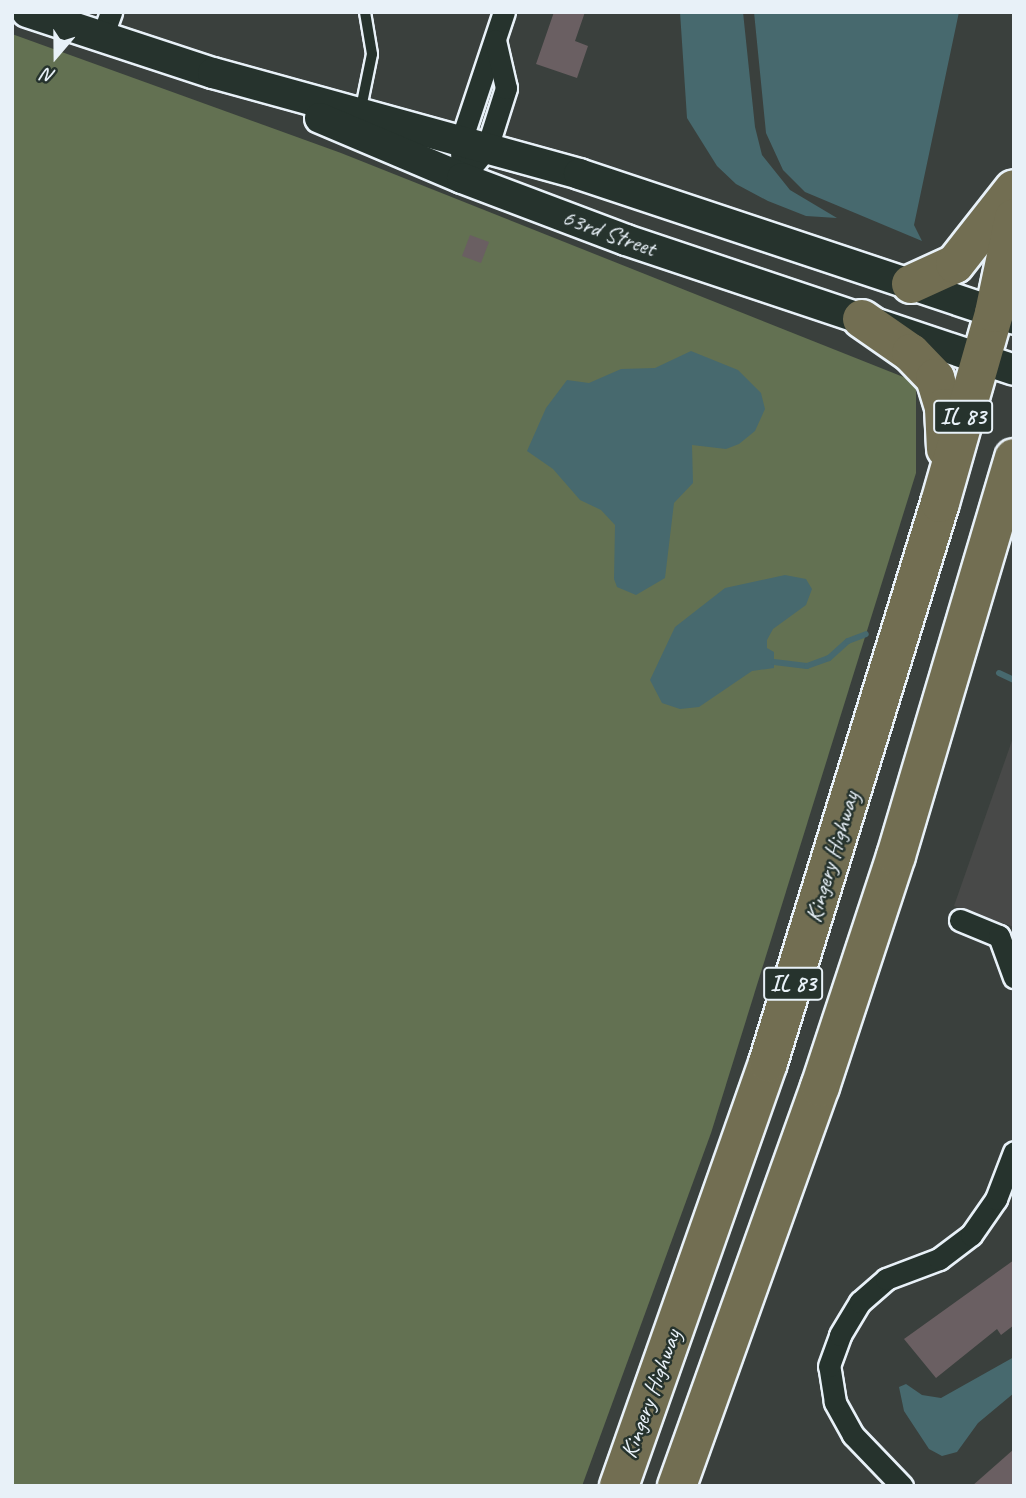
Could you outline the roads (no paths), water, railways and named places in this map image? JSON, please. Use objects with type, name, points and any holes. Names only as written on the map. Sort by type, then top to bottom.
[{"type":"highway","points":[[911,284],[954,264],[1014,189]]},
{"type":"highway","name":"Kingery Highway","points":[[619,1486],[768,1063],[947,475],[997,365],[1014,218]]},
{"type":"highway","points":[[862,319],[911,353],[934,378],[944,408],[947,475]]},
{"type":"highway","name":"IL 83","points":[[677,1486],[820,1087],[1005,509],[1014,458]]},
{"type":"street","name":"63rd Street","points":[[27,12],[107,25],[462,178],[997,365]]},
{"type":"street","points":[[462,178],[474,145],[506,88],[495,40],[504,12]]},
{"type":"street","name":"63rd Street","points":[[213,72],[579,174],[1004,316]]},
{"type":"street","points":[[960,920],[999,936],[1014,977]]},
{"type":"street","points":[[902,1486],[853,1435],[835,1402],[830,1366],[856,1306],[886,1279],[939,1259],[971,1235],[996,1199],[1014,1152]]},
{"type":"lane","points":[[360,113],[372,54],[365,12]]},
{"type":"water","points":[[680,12],[743,12],[755,127],[762,155],[790,190],[837,218],[806,216],[768,201],[736,184],[717,166],[687,118]]},
{"type":"water","points":[[754,12],[959,12],[914,225],[922,241],[805,192],[783,170],[766,133]]},
{"type":"water","points":[[691,351],[738,370],[761,393],[765,409],[755,431],[739,444],[726,449],[692,445],[693,483],[674,503],[665,578],[636,595],[617,587],[614,579],[615,525],[601,510],[580,500],[553,469],[527,451],[546,408],[567,380],[589,383],[621,369],[655,368]]},
{"type":"water","points":[[785,575],[806,579],[812,589],[806,605],[773,629],[767,640],[767,648],[774,652],[774,668],[752,671],[699,707],[680,709],[662,703],[650,680],[675,627],[725,588]]},
{"type":"water","points":[[1014,1357],[1014,1393],[978,1423],[957,1452],[942,1456],[929,1449],[904,1411],[899,1387],[906,1384],[922,1395],[941,1398]]},
{"type":"waterway","points":[[774,662],[807,666],[829,658],[848,641],[866,634]]},
{"type":"waterway","points":[[999,673],[1014,680]]}]
